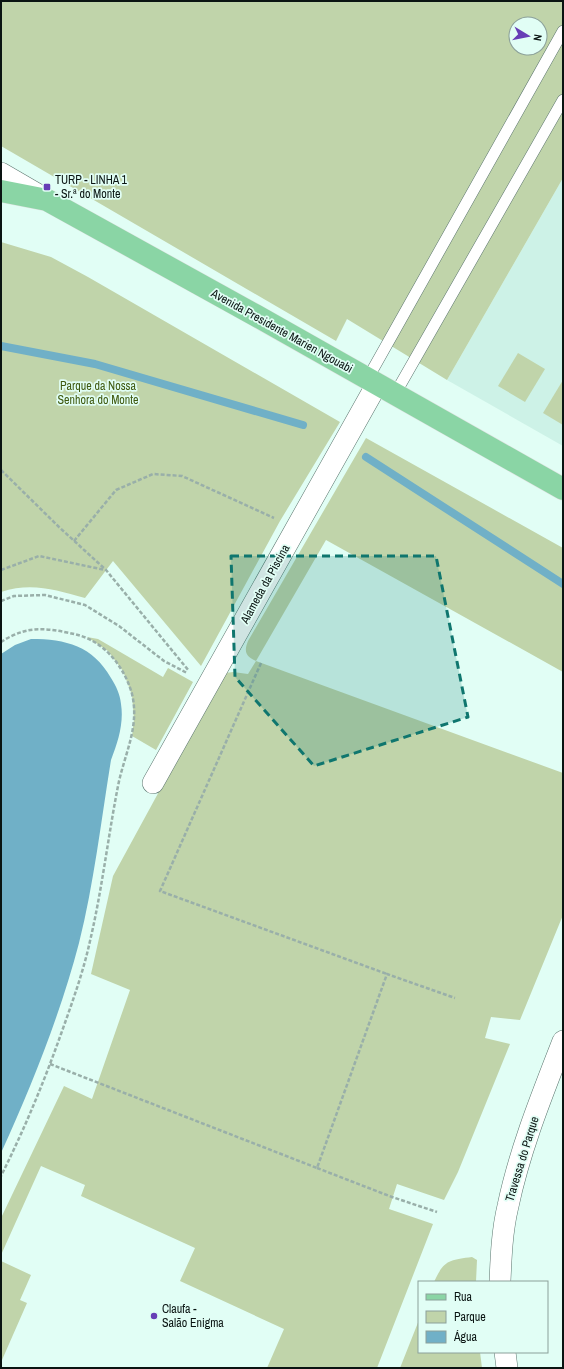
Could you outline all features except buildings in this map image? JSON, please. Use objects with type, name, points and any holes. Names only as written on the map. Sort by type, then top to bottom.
[{"type":"main road","points":[[1,191],[47,200]]},
{"type":"main road","name":"Avenida Presidente Marien Ngouabi","points":[[47,200],[380,385],[563,489]]},
{"type":"street","name":"Avenida Presidente Marien Ngouabi","points":[[1,173],[47,200]]},
{"type":"street","name":"Alameda da Piscina","points":[[153,783],[199,684],[296,529],[380,385]]},
{"type":"street","name":"Travessa do Parque","points":[[500,1281],[501,1249],[515,1177],[542,1093],[563,1041]]},
{"type":"street","points":[[504,1353],[507,1368]]},
{"type":"lane","points":[[380,385],[563,31]]},
{"type":"lane","points":[[380,385],[563,100]]},
{"type":"path","points":[[1,470],[106,570],[199,684]]},
{"type":"path","points":[[74,541],[116,490],[153,474],[182,476],[296,529]]},
{"type":"path","points":[[1,570],[39,556],[106,570]]},
{"type":"path","points":[[1,601],[14,596],[45,596],[85,605],[119,626],[164,661],[199,684]]},
{"type":"path","points":[[1,642],[22,631],[41,629],[61,631],[87,637],[108,651],[123,671],[132,695],[134,719],[132,736],[118,785],[90,941],[74,996],[50,1064],[15,1148],[1,1176]]},
{"type":"path","points":[[261,663],[160,891],[455,998]]},
{"type":"path","points":[[317,1168],[387,974]]},
{"type":"path","points":[[50,1064],[392,1197],[437,1212]]},
{"type":"highlighted area","points":[[231,556],[436,556],[468,717],[314,766],[235,677]]},
{"type":"shaded area","points":[[563,178],[563,446],[447,380]]},
{"type":"green space","points":[[1,1],[563,1],[563,178],[447,380],[347,319],[336,341],[1,146]]},
{"type":"green space","name":"Parque da Nossa Senhora do Monte","points":[[1,242],[51,257],[340,422],[280,521],[201,666],[113,561],[85,598],[53,590],[33,587],[12,589],[1,592]]},
{"type":"green space","points":[[518,353],[545,369],[525,402],[498,386]]},
{"type":"green space","points":[[563,380],[563,425],[543,413]]},
{"type":"green space","points":[[366,438],[563,548],[563,672],[326,540],[256,661],[246,653],[248,641]]},
{"type":"green space","points":[[87,637],[98,639],[163,677],[168,668],[193,682],[156,750],[132,736],[134,719],[132,695],[123,671],[108,651]]},
{"type":"green space","points":[[256,661],[563,773],[563,915],[520,1020],[491,1017],[485,1038],[510,1044],[458,1172],[444,1200],[397,1184],[389,1209],[433,1224],[377,1368],[267,1368],[284,1329],[180,1281],[195,1248],[81,1196],[85,1185],[41,1166],[1,1255],[1,1218],[64,1086],[92,1099],[130,990],[91,974],[113,876],[225,673],[233,672],[248,674]]},
{"type":"green space","points":[[472,1257],[477,1260],[476,1281],[435,1281],[444,1265],[458,1259]]},
{"type":"green space","points":[[1,1261],[31,1275],[20,1300],[27,1303],[2,1360]]},
{"type":"green space","points":[[418,1323],[418,1353],[480,1353],[482,1368],[400,1368]]},
{"type":"water","points":[[31,639],[44,639],[67,643],[77,646],[96,658],[104,667],[118,690],[122,718],[118,739],[111,760],[93,875],[79,943],[63,997],[44,1050],[24,1102],[1,1153],[1,654],[15,645]]},
{"type":"waterway","points":[[1,346],[95,364],[303,425]]},
{"type":"waterway","points":[[366,457],[563,584]]},
{"type":"place","name":"TURP - LINHA 1 - Sr.ª do Monte","points":[[47,187]]},
{"type":"place","name":"Claufa - Salão Enigma","points":[[154,1316]]}]
